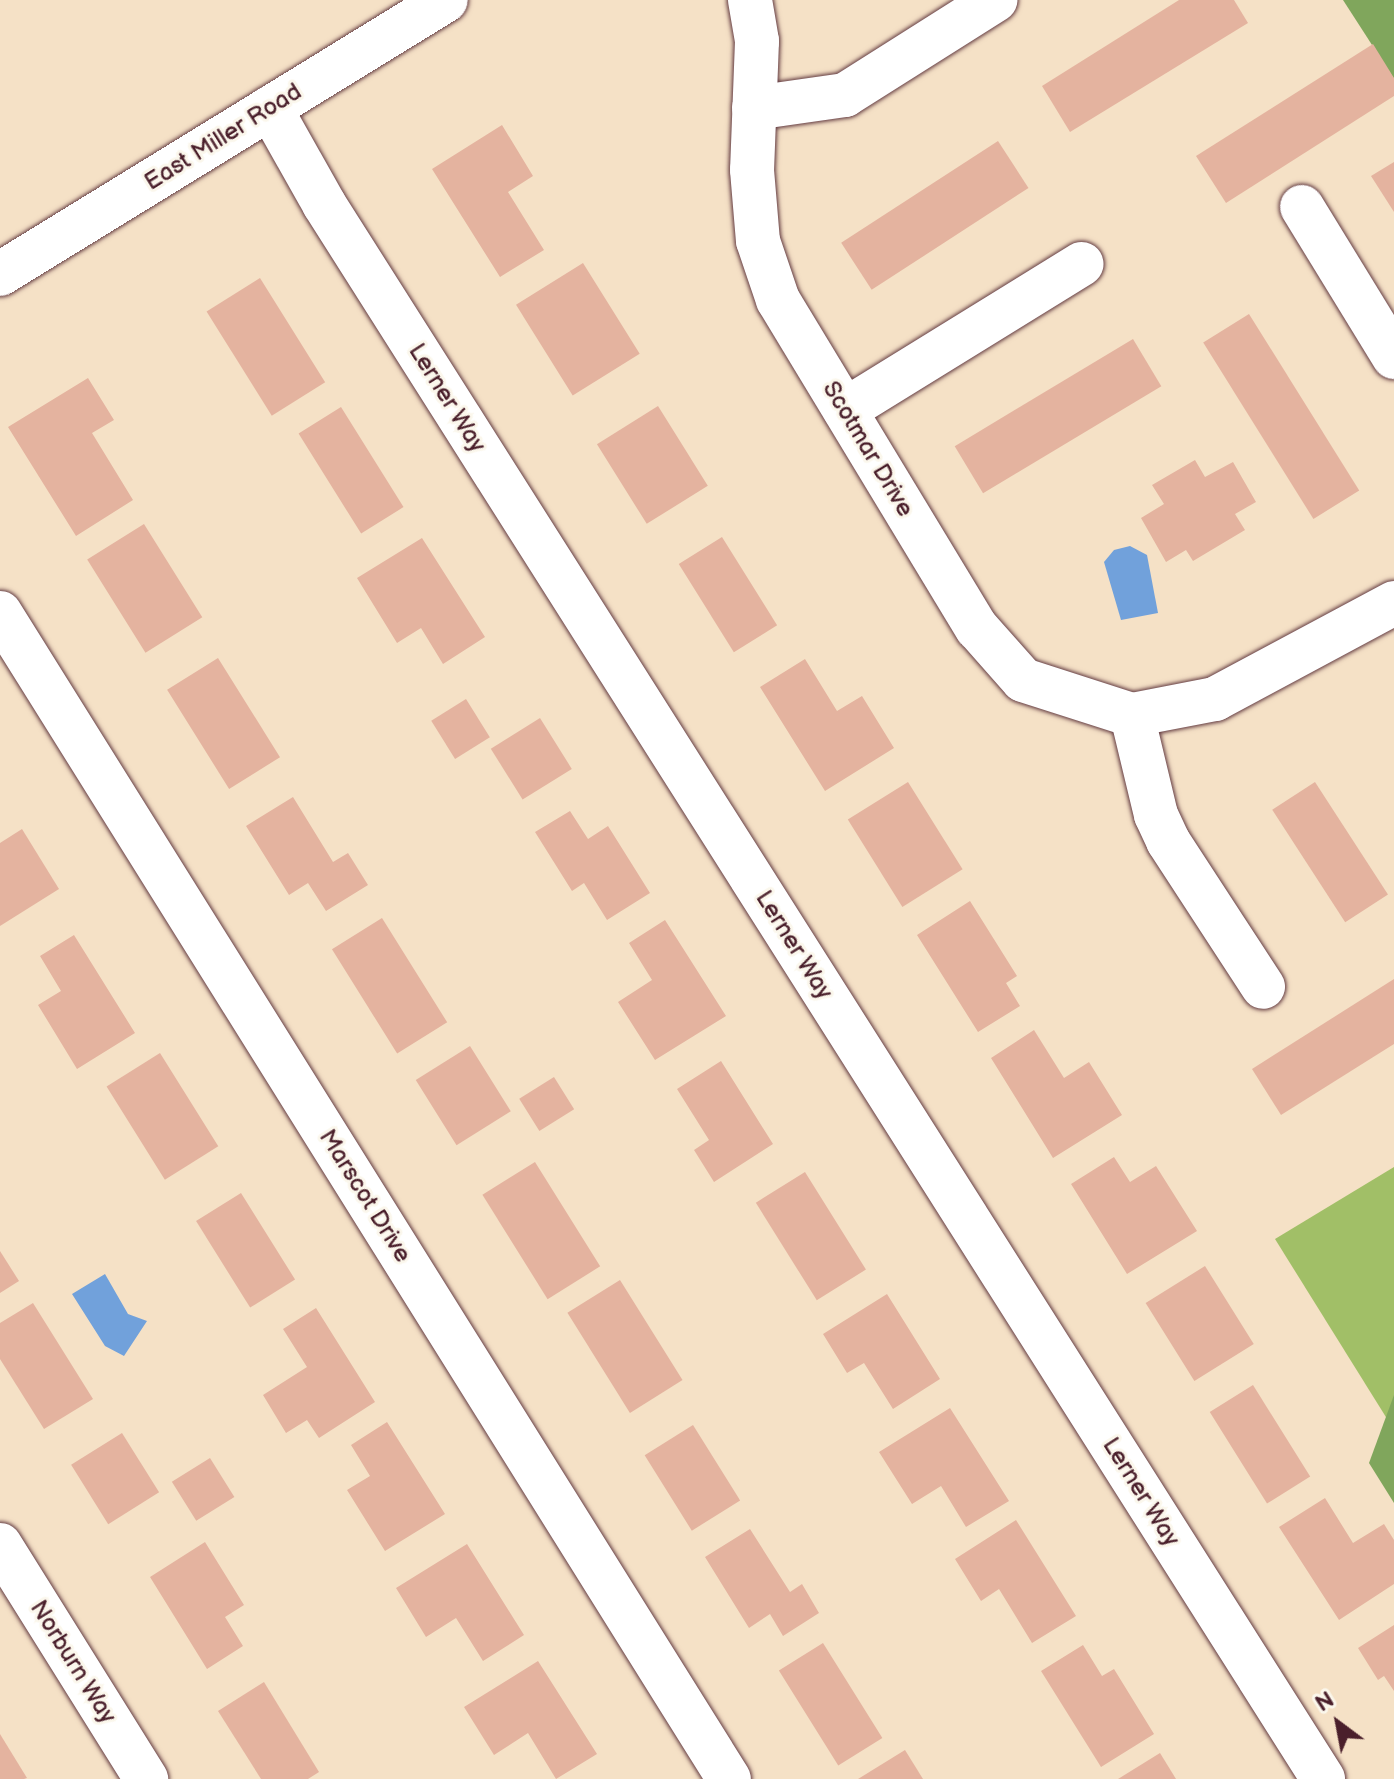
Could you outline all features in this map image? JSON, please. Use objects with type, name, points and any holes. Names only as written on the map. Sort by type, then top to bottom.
[{"type":"street","name":"East Miller Road","points":[[0,274],[446,0]]},
{"type":"street","name":"Scotmar Drive","points":[[750,0],[757,41],[752,170],[758,241],[778,300],[977,628],[1023,680],[1132,715],[1215,699],[1394,603]]},
{"type":"street","points":[[754,108],[845,95],[995,0]]},
{"type":"street","name":"Lerner Way","points":[[270,108],[324,204],[1323,1779]]},
{"type":"street","points":[[1302,207],[1394,357]]},
{"type":"street","points":[[845,410],[1081,264]]},
{"type":"street","name":"Marscot Drive","points":[[0,613],[729,1779]]},
{"type":"street","points":[[1132,715],[1156,815],[1168,841],[1263,987]]},
{"type":"street","name":"Norburn Way","points":[[0,1545],[146,1779]]},
{"type":"green space","points":[[1343,0],[1394,0],[1394,79]]},
{"type":"green space","points":[[1394,1167],[1394,1430],[1275,1239]]},
{"type":"green space","points":[[1394,1395],[1394,1503],[1369,1463]]},
{"type":"water","points":[[1130,546],[1147,555],[1158,613],[1121,620],[1104,562],[1114,550]]},
{"type":"water","points":[[105,1274],[128,1314],[147,1321],[124,1356],[105,1346],[72,1294]]},
{"type":"building","points":[[1179,0],[1234,0],[1248,23],[1070,132],[1042,86]]},
{"type":"building","points":[[1373,44],[1394,78],[1394,96],[1226,203],[1196,156]]},
{"type":"building","points":[[502,125],[533,176],[508,192],[544,250],[500,277],[432,169]]},
{"type":"building","points":[[998,141],[1028,188],[872,290],[841,243]]},
{"type":"building","points":[[1394,162],[1394,212],[1371,176]]},
{"type":"building","points":[[583,263],[640,354],[573,396],[516,305]]},
{"type":"building","points":[[260,278],[325,382],[272,416],[207,311]]},
{"type":"building","points":[[1249,314],[1359,490],[1313,519],[1203,343]]},
{"type":"building","points":[[1133,339],[1161,386],[983,493],[955,446]]},
{"type":"building","points":[[88,378],[114,420],[92,433],[133,500],[76,536],[8,427]]},
{"type":"building","points":[[658,406],[708,486],[647,524],[597,444]]},
{"type":"building","points":[[341,407],[404,507],[361,534],[299,433]]},
{"type":"building","points":[[1195,460],[1205,477],[1233,462],[1256,502],[1235,514],[1245,530],[1193,561],[1186,550],[1166,562],[1141,518],[1164,504],[1152,485]]},
{"type":"building","points":[[144,524],[202,617],[145,653],[87,560]]},
{"type":"building","points":[[722,537],[777,625],[734,652],[679,564]]},
{"type":"building","points":[[422,538],[485,637],[443,664],[421,628],[397,643],[357,578]]},
{"type":"building","points":[[218,658],[280,757],[229,789],[167,690]]},
{"type":"building","points":[[805,659],[837,711],[862,696],[894,748],[825,791],[760,687]]},
{"type":"building","points":[[466,699],[490,737],[455,759],[431,721]]},
{"type":"building","points":[[540,718],[572,769],[523,800],[491,749]]},
{"type":"building","points":[[908,782],[963,869],[902,907],[848,820]]},
{"type":"building","points":[[1315,782],[1388,894],[1345,922],[1272,810]]},
{"type":"building","points":[[293,797],[333,862],[348,853],[368,885],[326,911],[308,883],[289,895],[246,826]]},
{"type":"building","points":[[570,811],[588,839],[608,826],[650,893],[607,920],[584,883],[572,891],[535,832]]},
{"type":"building","points":[[22,829],[59,889],[0,926],[0,843]]},
{"type":"building","points":[[970,901],[1017,976],[1006,983],[1020,1006],[978,1032],[917,935]]},
{"type":"building","points":[[382,918],[447,1022],[397,1054],[332,949]]},
{"type":"building","points":[[665,920],[726,1016],[655,1060],[618,1002],[652,980],[629,943]]},
{"type":"building","points":[[74,935],[135,1033],[77,1069],[38,1005],[61,991],[40,956]]},
{"type":"building","points":[[1394,979],[1394,1044],[1281,1115],[1252,1069]]},
{"type":"building","points":[[1034,1030],[1064,1078],[1089,1062],[1122,1115],[1053,1158],[991,1058]]},
{"type":"building","points":[[470,1046],[511,1111],[457,1145],[416,1080]]},
{"type":"building","points":[[160,1053],[218,1146],[165,1180],[107,1086]]},
{"type":"building","points":[[721,1061],[773,1144],[714,1182],[694,1150],[709,1140],[677,1089]]},
{"type":"building","points":[[554,1077],[574,1109],[539,1131],[519,1099]]},
{"type":"building","points":[[1114,1157],[1130,1182],[1156,1166],[1197,1231],[1127,1274],[1071,1184]]},
{"type":"building","points":[[535,1162],[600,1266],[548,1299],[482,1195]]},
{"type":"building","points":[[805,1172],[866,1270],[817,1300],[756,1203]]},
{"type":"building","points":[[241,1193],[295,1280],[250,1308],[196,1221]]},
{"type":"building","points":[[0,1251],[19,1281],[0,1293]]},
{"type":"building","points":[[1205,1266],[1254,1344],[1194,1381],[1146,1303]]},
{"type":"building","points":[[620,1280],[683,1380],[630,1413],[567,1313]]},
{"type":"building","points":[[887,1294],[940,1379],[893,1409],[864,1363],[847,1373],[823,1334]]},
{"type":"building","points":[[33,1303],[93,1399],[44,1429],[0,1359],[0,1323]]},
{"type":"building","points":[[316,1308],[375,1402],[319,1438],[307,1420],[286,1433],[263,1395],[307,1367],[283,1329]]},
{"type":"building","points":[[1253,1385],[1310,1477],[1267,1504],[1210,1412]]},
{"type":"building","points":[[950,1408],[1009,1501],[966,1527],[941,1486],[912,1504],[879,1452]]},
{"type":"building","points":[[387,1422],[445,1514],[385,1551],[347,1490],[370,1476],[351,1445]]},
{"type":"building","points":[[693,1425],[740,1500],[692,1531],[645,1455]]},
{"type":"building","points":[[122,1433],[159,1492],[108,1524],[71,1465]]},
{"type":"building","points":[[210,1458],[234,1497],[196,1521],[172,1482]]},
{"type":"building","points":[[1325,1498],[1353,1543],[1384,1524],[1394,1540],[1394,1584],[1339,1620],[1279,1527]]},
{"type":"building","points":[[1016,1520],[1076,1616],[1032,1643],[999,1589],[981,1601],[955,1559]]},
{"type":"building","points":[[750,1529],[790,1592],[802,1584],[819,1613],[783,1636],[770,1614],[749,1628],[705,1557]]},
{"type":"building","points":[[205,1542],[244,1605],[225,1617],[243,1646],[207,1669],[150,1577]]},
{"type":"building","points":[[467,1544],[524,1635],[483,1661],[456,1618],[426,1637],[396,1588]]},
{"type":"building","points":[[1394,1625],[1394,1691],[1384,1676],[1378,1680],[1358,1648]]},
{"type":"building","points":[[823,1643],[882,1738],[838,1766],[779,1671]]},
{"type":"building","points":[[1083,1645],[1102,1676],[1114,1669],[1154,1734],[1101,1767],[1041,1671]]},
{"type":"building","points":[[538,1661],[597,1754],[556,1779],[528,1733],[494,1755],[464,1707]]},
{"type":"building","points":[[264,1682],[319,1772],[308,1779],[261,1779],[218,1711]]},
{"type":"building","points":[[0,1734],[27,1778],[0,1779]]},
{"type":"building","points":[[905,1750],[923,1779],[858,1779]]},
{"type":"building","points":[[1160,1753],[1176,1779],[1118,1779]]}]
